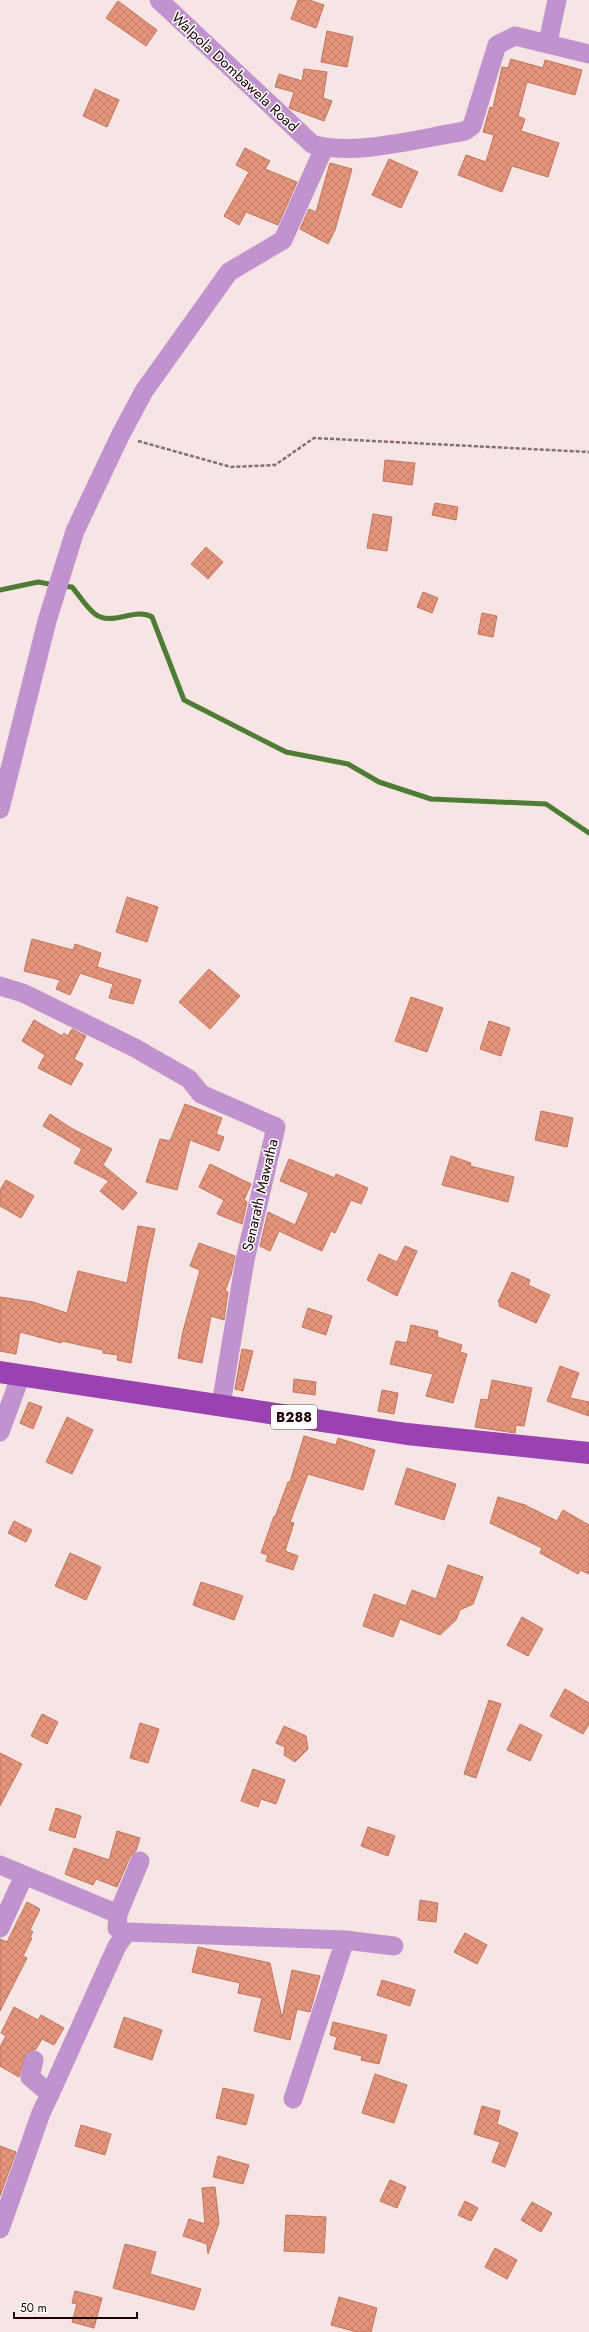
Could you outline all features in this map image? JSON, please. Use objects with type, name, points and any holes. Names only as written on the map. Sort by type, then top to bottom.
[{"type":"main road","name":"B288","points":[[0,1372],[407,1434],[589,1453]]},
{"type":"street","name":"Walpola Dombawela Road","points":[[159,0],[318,146]]},
{"type":"street","points":[[548,42],[557,0]]},
{"type":"street","points":[[0,809],[47,621],[75,531],[120,436],[144,391],[229,272],[282,240],[318,146],[354,149],[465,131],[472,126],[496,45],[515,36],[548,42],[589,54]]},
{"type":"street","name":"Senarath Mawatha","points":[[0,986],[23,993],[135,1048],[189,1079],[201,1094],[276,1127],[245,1260],[221,1406]]},
{"type":"street","points":[[0,1432],[21,1375]]},
{"type":"street","points":[[140,1861],[118,1914],[117,1928],[127,1932],[345,1940],[394,1946]]},
{"type":"street","points":[[0,1865],[118,1914]]},
{"type":"street","points":[[0,1928],[24,1876]]},
{"type":"street","points":[[0,2229],[40,2113],[50,2094],[116,1946],[127,1932]]},
{"type":"street","points":[[293,2099],[345,1940]]},
{"type":"street","points":[[34,2060],[30,2077],[50,2094]]},
{"type":"path","points":[[120,436],[231,467],[275,465],[314,438],[589,452]]},
{"type":"building","points":[[298,0],[309,0],[324,5],[316,28],[291,19]]},
{"type":"building","points":[[118,1],[157,30],[146,46],[106,18]]},
{"type":"building","points":[[327,31],[353,37],[347,67],[321,62]]},
{"type":"building","points":[[511,59],[543,68],[545,60],[582,70],[575,95],[527,82],[518,116],[525,119],[521,131],[559,143],[548,177],[512,166],[502,192],[458,175],[466,155],[486,162],[494,135],[483,132],[490,107],[493,108],[502,67],[508,68]]},
{"type":"building","points":[[304,69],[327,72],[323,98],[332,101],[324,121],[289,108],[294,92],[275,87],[279,74],[302,81]]},
{"type":"building","points":[[95,89],[119,100],[107,127],[83,116]]},
{"type":"building","points":[[245,148],[270,161],[265,169],[297,182],[278,225],[246,212],[239,225],[224,216],[249,172],[236,165]]},
{"type":"building","points":[[389,159],[418,172],[401,208],[372,195]]},
{"type":"building","points":[[330,163],[352,169],[335,230],[328,244],[300,229],[309,209],[316,212]]},
{"type":"building","points":[[385,460],[415,463],[412,485],[383,481]]},
{"type":"building","points":[[435,503],[458,507],[456,520],[432,515]]},
{"type":"building","points":[[373,514],[392,517],[387,551],[367,548]]},
{"type":"building","points":[[206,547],[223,562],[208,579],[191,564]]},
{"type":"building","points":[[423,592],[438,598],[432,613],[417,607]]},
{"type":"building","points":[[482,613],[497,616],[493,637],[478,634]]},
{"type":"building","points":[[127,897],[158,907],[147,942],[116,932]]},
{"type":"building","points":[[32,939],[73,950],[75,944],[101,953],[97,967],[141,980],[133,1004],[109,998],[113,984],[80,973],[70,995],[56,989],[60,980],[24,971]]},
{"type":"building","points":[[209,969],[240,996],[210,1029],[179,1002]]},
{"type":"building","points":[[411,997],[443,1008],[427,1052],[395,1041]]},
{"type":"building","points":[[34,1020],[62,1036],[64,1033],[68,1036],[72,1029],[86,1036],[74,1059],[83,1064],[71,1085],[38,1068],[45,1055],[22,1041]]},
{"type":"building","points":[[489,1021],[510,1028],[501,1056],[480,1049]]},
{"type":"building","points":[[185,1104],[222,1118],[216,1134],[224,1137],[219,1151],[190,1140],[177,1190],[146,1182],[160,1139],[170,1141]]},
{"type":"building","points":[[541,1111],[573,1118],[567,1147],[535,1140]]},
{"type":"building","points":[[50,1114],[71,1128],[112,1149],[103,1165],[137,1193],[123,1210],[100,1191],[109,1181],[74,1163],[82,1149],[43,1126]]},
{"type":"building","points":[[451,1156],[471,1163],[470,1166],[514,1177],[508,1202],[442,1185]]},
{"type":"building","points":[[289,1159],[335,1178],[336,1174],[368,1188],[361,1204],[351,1200],[335,1233],[331,1231],[322,1251],[279,1231],[270,1251],[260,1246],[268,1212],[295,1225],[309,1193],[280,1181]]},
{"type":"building","points":[[210,1164],[251,1184],[244,1200],[247,1202],[242,1224],[217,1214],[224,1200],[199,1187]]},
{"type":"building","points":[[6,1180],[34,1196],[21,1218],[0,1206],[0,1190]]},
{"type":"building","points":[[138,1226],[155,1229],[147,1266],[131,1363],[117,1360],[118,1355],[103,1353],[103,1350],[62,1341],[61,1343],[20,1332],[16,1354],[0,1351],[0,1297],[33,1302],[67,1313],[78,1271],[127,1283]]},
{"type":"building","points":[[199,1243],[235,1256],[231,1275],[225,1291],[228,1292],[224,1320],[211,1316],[202,1363],[178,1358],[183,1331],[200,1270],[190,1266]]},
{"type":"building","points":[[405,1246],[417,1251],[397,1296],[367,1280],[379,1254],[397,1262]]},
{"type":"building","points":[[512,1272],[530,1280],[528,1285],[550,1295],[536,1323],[499,1306],[500,1303],[498,1302]]},
{"type":"building","points":[[308,1308],[332,1316],[326,1335],[302,1327]]},
{"type":"building","points":[[411,1325],[438,1331],[437,1337],[462,1345],[460,1352],[467,1354],[453,1403],[426,1396],[433,1374],[390,1364],[396,1341],[407,1343]]},
{"type":"building","points":[[242,1349],[253,1351],[243,1391],[235,1389]]},
{"type":"building","points":[[560,1366],[579,1373],[570,1398],[589,1402],[589,1416],[547,1401]]},
{"type":"building","points":[[294,1379],[316,1382],[315,1395],[293,1392]]},
{"type":"building","points":[[492,1380],[532,1388],[524,1426],[516,1425],[515,1433],[475,1427],[481,1399],[488,1400]]},
{"type":"building","points":[[382,1390],[398,1393],[394,1414],[378,1411]]},
{"type":"building","points":[[29,1402],[42,1407],[33,1429],[20,1423]]},
{"type":"building","points":[[67,1417],[93,1430],[72,1474],[46,1462]]},
{"type":"building","points":[[304,1436],[336,1445],[338,1438],[375,1450],[363,1490],[308,1474],[290,1522],[294,1523],[285,1551],[298,1556],[293,1570],[266,1561],[268,1555],[261,1553],[274,1516],[275,1517],[288,1482],[290,1482]]},
{"type":"building","points":[[407,1468],[456,1484],[444,1520],[395,1504]]},
{"type":"building","points":[[498,1497],[525,1505],[557,1521],[563,1510],[589,1525],[589,1574],[580,1570],[578,1574],[540,1553],[542,1548],[490,1523]]},
{"type":"building","points":[[14,1521],[32,1530],[26,1542],[8,1533]]},
{"type":"building","points":[[70,1553],[101,1567],[86,1600],[55,1586]]},
{"type":"building","points":[[448,1565],[483,1577],[473,1604],[460,1610],[456,1620],[440,1635],[400,1619],[393,1637],[363,1626],[374,1594],[406,1606],[412,1590],[436,1599]]},
{"type":"building","points":[[201,1582],[243,1596],[234,1620],[193,1605]]},
{"type":"building","points":[[522,1617],[543,1629],[528,1656],[507,1645]]},
{"type":"building","points":[[565,1689],[589,1703],[589,1724],[583,1734],[550,1716]]},
{"type":"building","points":[[489,1700],[501,1704],[476,1778],[464,1774]]},
{"type":"building","points":[[42,1714],[58,1722],[47,1744],[31,1736]]},
{"type":"building","points":[[140,1723],[159,1729],[148,1763],[130,1758]]},
{"type":"building","points":[[520,1724],[542,1735],[530,1761],[507,1750]]},
{"type":"building","points":[[284,1726],[306,1736],[308,1749],[295,1762],[284,1755],[285,1747],[276,1743]]},
{"type":"building","points":[[0,1753],[22,1764],[0,1806]]},
{"type":"building","points":[[253,1769],[285,1780],[276,1804],[261,1799],[258,1807],[241,1801]]},
{"type":"building","points":[[56,1808],[81,1816],[75,1838],[49,1830]]},
{"type":"building","points":[[368,1827],[395,1836],[388,1856],[361,1846]]},
{"type":"building","points":[[117,1831],[140,1838],[136,1851],[130,1857],[117,1887],[96,1879],[93,1885],[65,1874],[74,1848],[109,1860]]},
{"type":"building","points":[[420,1900],[438,1903],[436,1922],[418,1920]]},
{"type":"building","points":[[27,1902],[40,1909],[30,1930],[33,1932],[30,1937],[32,1938],[23,1956],[27,1958],[0,2011],[0,1939],[7,1942]]},
{"type":"building","points":[[465,1933],[487,1945],[477,1964],[454,1952]]},
{"type":"building","points":[[198,1947],[270,1963],[282,2018],[292,1970],[320,1976],[310,2012],[297,2009],[290,2040],[254,2031],[262,1998],[238,1993],[240,1983],[192,1972]]},
{"type":"building","points":[[382,1980],[415,1990],[410,2006],[377,1995]]},
{"type":"building","points":[[14,2007],[38,2020],[41,2015],[64,2028],[54,2045],[42,2039],[36,2049],[26,2053],[19,2077],[0,2066],[0,2047],[6,2036],[1,2033]]},
{"type":"building","points":[[124,2017],[162,2030],[152,2060],[114,2047]]},
{"type":"building","points":[[333,2022],[387,2035],[379,2064],[361,2060],[362,2056],[334,2049],[337,2037],[330,2035]]},
{"type":"building","points":[[375,2074],[407,2085],[394,2123],[362,2113]]},
{"type":"building","points":[[223,2088],[254,2095],[246,2125],[216,2118]]},
{"type":"building","points":[[482,2106],[500,2111],[497,2124],[518,2133],[505,2167],[492,2162],[500,2142],[474,2134]]},
{"type":"building","points":[[81,2125],[111,2134],[105,2155],[75,2146]]},
{"type":"building","points":[[0,2146],[16,2152],[0,2196]]},
{"type":"building","points":[[218,2156],[249,2165],[243,2184],[213,2177]]},
{"type":"building","points":[[390,2180],[406,2187],[397,2208],[380,2201]]},
{"type":"building","points":[[215,2187],[219,2223],[208,2254],[207,2244],[183,2236],[189,2219],[205,2224],[202,2188]]},
{"type":"building","points":[[465,2201],[478,2208],[471,2221],[458,2215]]},
{"type":"building","points":[[532,2202],[552,2213],[541,2232],[521,2220]]},
{"type":"building","points":[[286,2215],[326,2217],[324,2253],[284,2251]]},
{"type":"building","points":[[125,2244],[156,2252],[150,2274],[201,2289],[194,2310],[113,2288]]},
{"type":"building","points":[[495,2248],[517,2260],[507,2279],[485,2267]]},
{"type":"building","points":[[75,2291],[102,2298],[94,2328],[72,2322],[77,2304],[72,2303]]},
{"type":"building","points":[[339,2297],[377,2308],[371,2332],[357,2332],[331,2325]]},
{"type":"waterway","points":[[0,590],[38,582],[55,585]]},
{"type":"waterway","points":[[62,586],[72,587],[89,608],[95,614],[102,617],[109,619],[138,614],[152,617],[184,700],[286,752],[348,764],[379,782],[431,799],[546,804],[589,833]]}]
